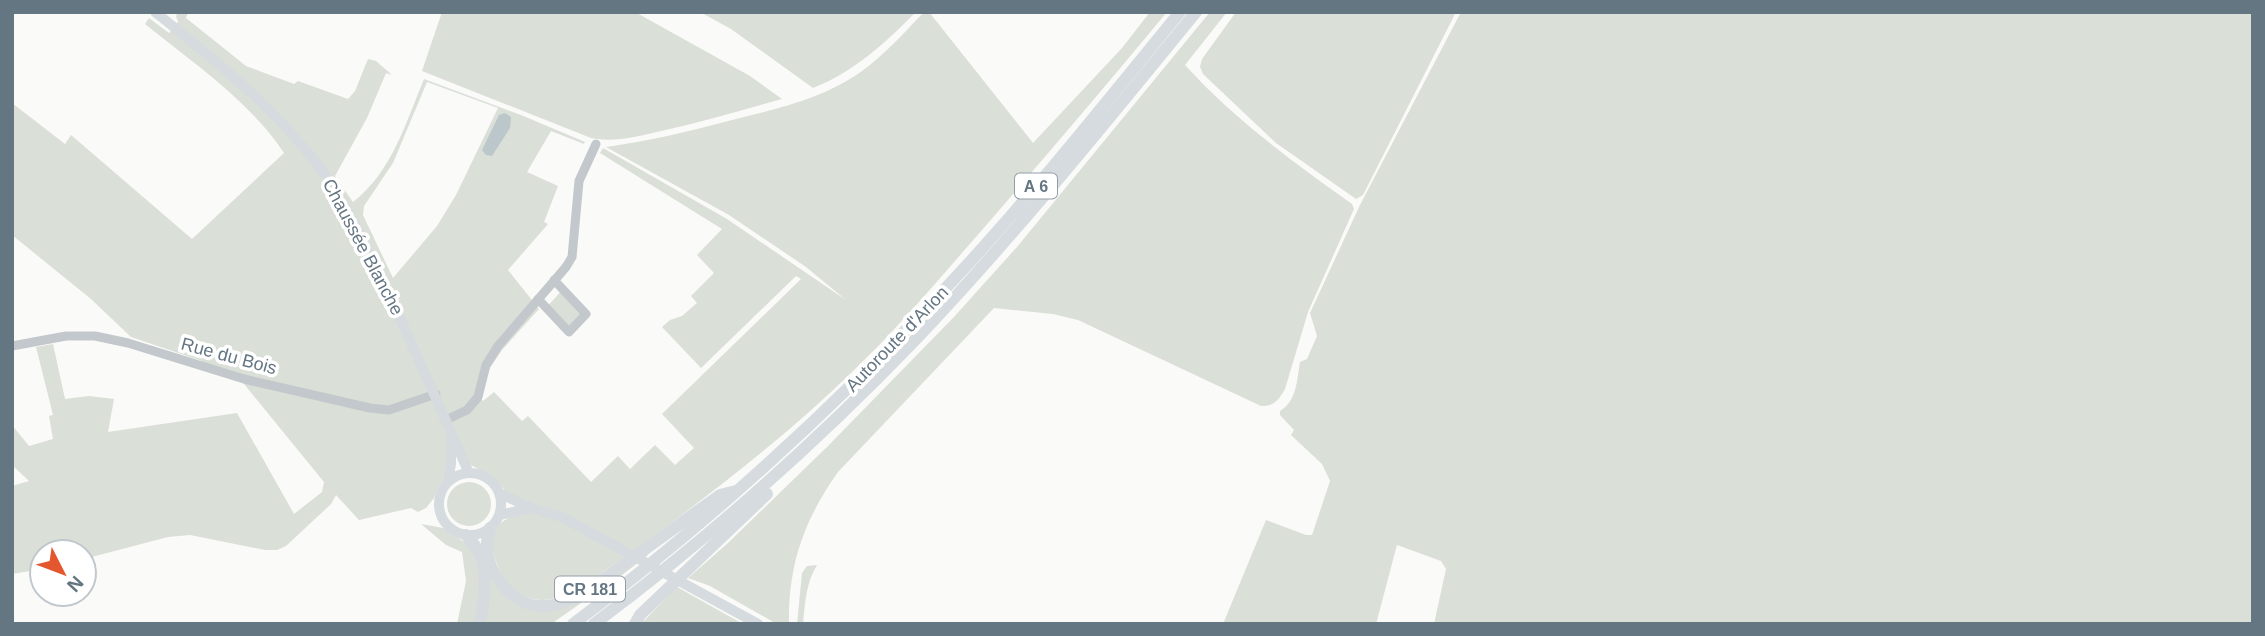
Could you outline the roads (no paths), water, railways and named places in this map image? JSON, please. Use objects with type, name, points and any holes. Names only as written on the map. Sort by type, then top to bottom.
[{"type":"highway","name":"Autoroute d'Arlon","points":[[573,624],[662,556],[741,490],[833,404],[1000,229],[1180,12]]},
{"type":"highway","name":"Autoroute d'Arlon","points":[[594,624],[691,549],[794,458],[915,340],[1009,237],[1196,12]]},
{"type":"highway","name":"A 6","points":[[635,624],[640,615],[775,486],[794,458]]},
{"type":"highway","name":"CR 181","points":[[490,528],[486,545],[497,577],[505,589],[530,605],[560,604],[583,594],[720,495],[741,490]]},
{"type":"highway","points":[[466,535],[481,554],[483,566],[484,596],[480,624]]},
{"type":"main road","name":"Chaussée Blanche","points":[[155,12],[261,103],[315,160],[346,208],[436,394],[469,473]]},
{"type":"main road","points":[[448,481],[469,473],[487,478],[499,493],[501,508],[490,528],[474,535],[466,535],[449,528],[439,513],[439,496],[448,481],[452,464],[451,433]]},
{"type":"main road","name":"CR 181","points":[[499,493],[531,508],[562,517],[758,624]]},
{"type":"main road","name":"CR 181","points":[[499,515],[531,508]]},
{"type":"street","points":[[446,420],[467,410],[478,397],[486,365],[498,346],[572,257],[579,181],[596,144]]},
{"type":"street","points":[[538,299],[569,332],[586,314],[555,280]]},
{"type":"street","name":"Rue du Bois","points":[[12,346],[66,336],[95,336],[128,343],[244,379],[370,408],[389,410],[436,394]]}]
